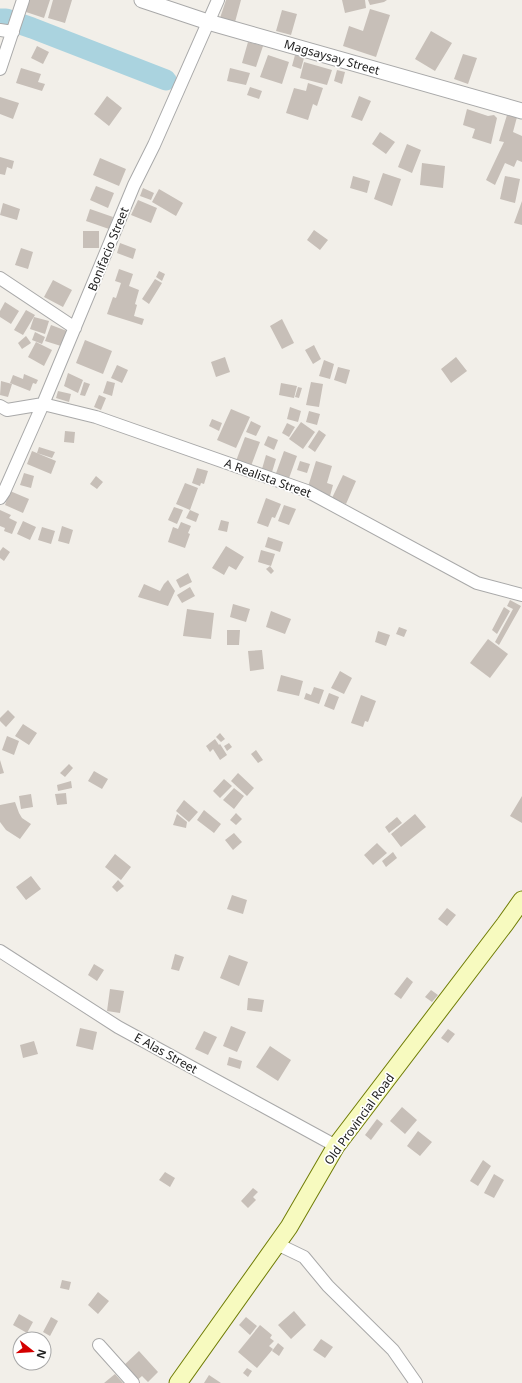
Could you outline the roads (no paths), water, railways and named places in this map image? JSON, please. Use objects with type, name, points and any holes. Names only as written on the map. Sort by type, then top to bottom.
[{"type":"main road","name":"Old Provincial Road","points":[[178,1383],[289,1226],[336,1146],[522,900]]},
{"type":"street","points":[[0,69],[23,0]]},
{"type":"street","name":"Magsaysay Street","points":[[142,0],[208,22],[522,111]]},
{"type":"street","name":"Bonifacio Street","points":[[0,498],[43,404],[134,185],[154,145],[218,0]]},
{"type":"street","points":[[0,30],[14,29]]},
{"type":"street","points":[[0,278],[75,328]]},
{"type":"street","name":"A Realista Street","points":[[0,406],[7,410],[43,404],[96,417],[307,491],[478,583],[522,595]]},
{"type":"street","name":"E Alas Street","points":[[0,951],[118,1027],[336,1146]]},
{"type":"street","points":[[277,1244],[304,1257],[328,1286],[393,1350],[416,1383]]},
{"type":"street","points":[[99,1345],[133,1383]]},
{"type":"waterway","points":[[0,19],[6,19],[32,28],[166,80]]}]
